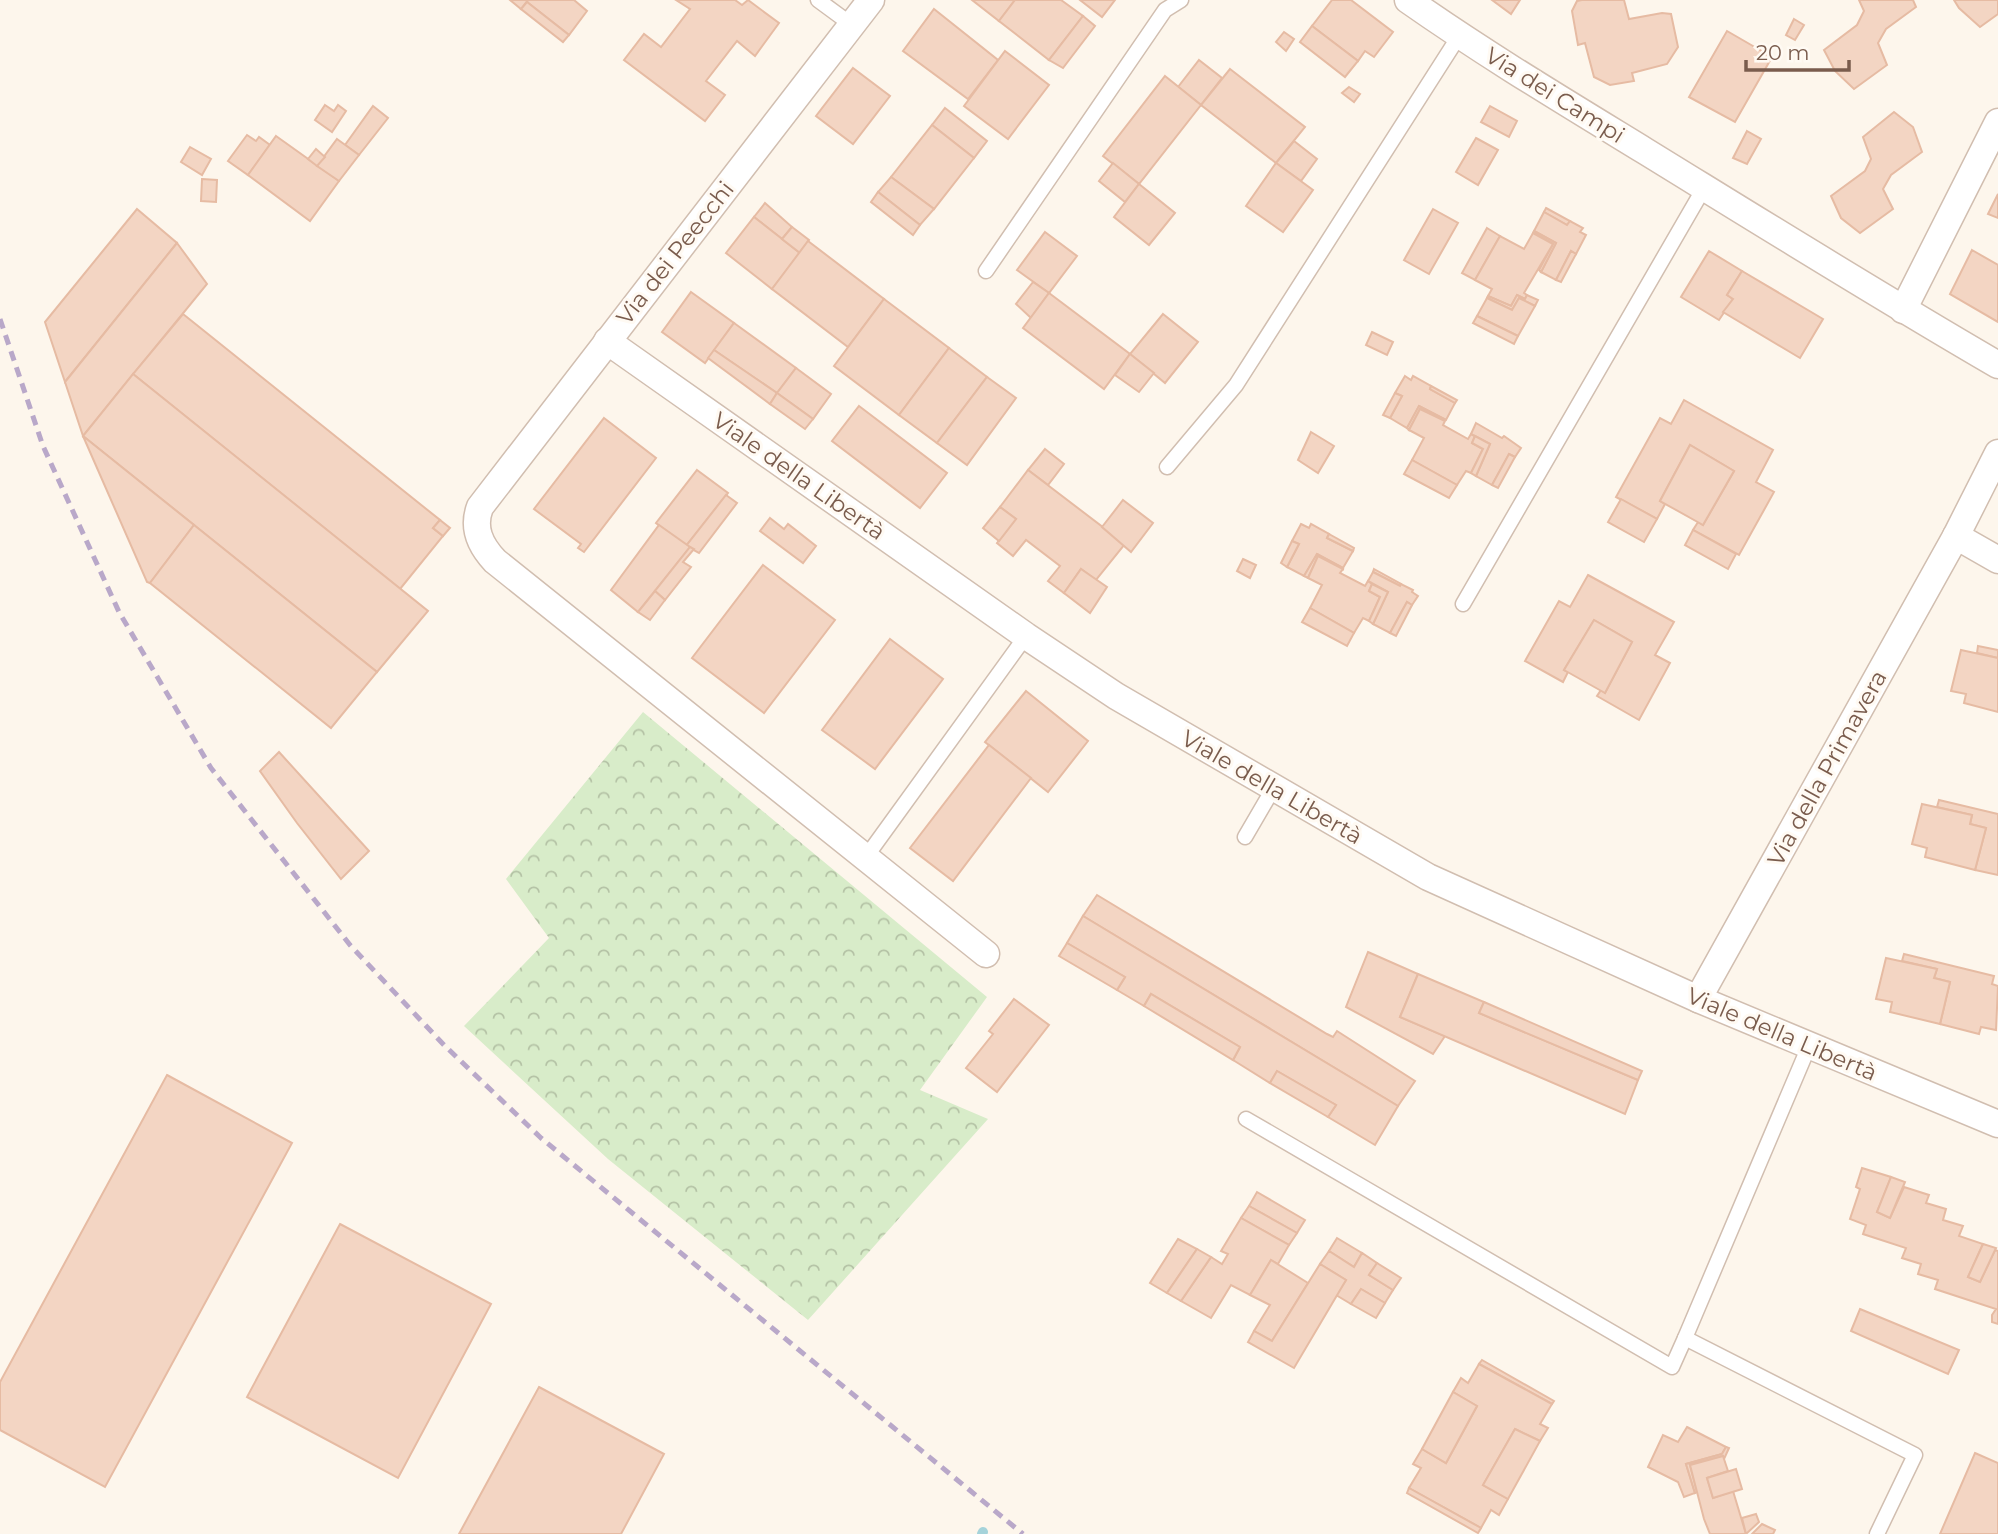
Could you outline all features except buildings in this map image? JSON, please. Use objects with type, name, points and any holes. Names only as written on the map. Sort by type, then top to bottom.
[{"type":"street","name":"Via dei Peecchi","points":[[866,857],[495,561],[485,550],[478,533],[477,516],[480,507],[871,0]]},
{"type":"street","name":"Via dei Campi","points":[[1408,0],[1459,36],[1704,188],[1998,365]]},
{"type":"street","points":[[1903,310],[1998,122]]},
{"type":"street","name":"Viale della Libertà","points":[[607,341],[1026,636],[1116,696],[1429,877],[1698,999],[1998,1125]]},
{"type":"street","name":"Via della Primavera","points":[[1698,999],[1956,536],[1998,453]]},
{"type":"street","points":[[1956,536],[1998,559]]},
{"type":"street","points":[[866,857],[986,954]]},
{"type":"lane","points":[[817,0],[852,25]]},
{"type":"lane","points":[[986,271],[1165,10],[1181,0]]},
{"type":"lane","points":[[1167,467],[1236,386],[1459,36]]},
{"type":"lane","points":[[1463,604],[1704,188]]},
{"type":"lane","points":[[866,857],[1026,636]]},
{"type":"lane","points":[[1245,837],[1273,789]]},
{"type":"lane","points":[[1246,1119],[1672,1367],[1809,1046]]},
{"type":"lane","points":[[1685,1338],[1915,1455],[1877,1534]]},
{"type":"green space","points":[[643,712],[987,997],[920,1090],[988,1119],[808,1320],[608,1159],[464,1026],[549,938],[506,879]]},
{"type":"railway","points":[[0,319],[43,446],[119,612],[211,768],[350,945],[444,1045],[541,1138],[1023,1534]]}]
